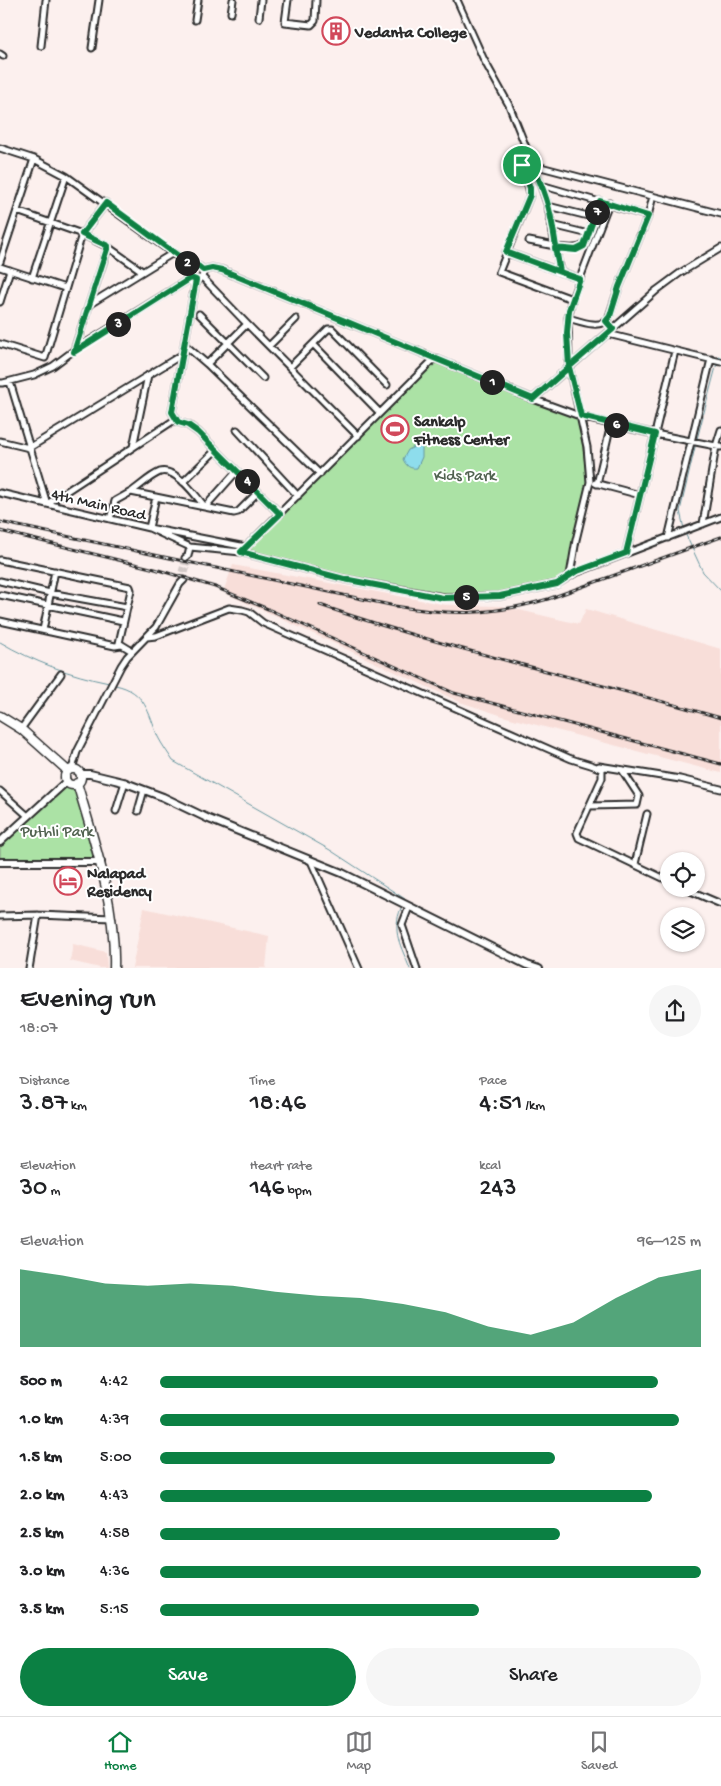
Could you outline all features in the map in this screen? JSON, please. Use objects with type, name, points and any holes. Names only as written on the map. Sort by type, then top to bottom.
[{"type":"main road","points":[[0,716],[21,729],[70,770],[78,770],[80,774],[80,779],[77,783],[101,862],[112,918],[115,945],[114,968]]},
{"type":"main road","points":[[70,770],[66,776],[67,781],[70,784],[77,783]]},
{"type":"street","points":[[41,46],[46,0]]},
{"type":"street","points":[[92,48],[99,0]]},
{"type":"street","points":[[195,20],[198,0]]},
{"type":"street","points":[[231,13],[233,0]]},
{"type":"street","points":[[259,18],[261,0]]},
{"type":"street","points":[[288,0],[285,22],[311,25],[315,21],[316,0]]},
{"type":"street","points":[[457,0],[484,60],[509,105],[541,185],[548,206],[560,272]]},
{"type":"street","points":[[0,148],[34,158],[66,176],[173,253],[192,266],[198,266],[203,270]]},
{"type":"street","points":[[0,262],[34,158]]},
{"type":"street","points":[[572,299],[499,272],[530,195],[530,188],[522,165],[532,163],[721,214]]},
{"type":"street","points":[[32,278],[66,176]]},
{"type":"street","points":[[541,185],[609,203],[648,216]]},
{"type":"street","points":[[568,318],[600,324],[610,316],[619,287],[648,216],[653,196]]},
{"type":"street","points":[[529,241],[555,247],[579,249],[585,244],[600,201]]},
{"type":"street","points":[[45,369],[45,358],[82,234],[106,203]]},
{"type":"street","points":[[570,575],[590,482],[587,448],[569,367],[568,318],[572,299],[609,203]]},
{"type":"street","points":[[548,206],[594,217]]},
{"type":"street","points":[[17,211],[82,234],[108,246],[142,271]]},
{"type":"street","points":[[552,225],[589,234]]},
{"type":"street","points":[[74,352],[108,246]]},
{"type":"street","points":[[533,399],[657,290],[680,273],[721,248]]},
{"type":"street","points":[[506,252],[580,279]]},
{"type":"street","points":[[89,304],[173,253]]},
{"type":"street","points":[[192,266],[189,272],[193,279],[185,345],[172,412],[178,422],[188,425],[198,432],[280,514]]},
{"type":"street","points":[[0,267],[65,288]]},
{"type":"street","points":[[203,270],[212,268],[222,270],[533,399],[581,416],[719,447]]},
{"type":"street","points":[[0,302],[10,270]]},
{"type":"street","points":[[202,277],[203,270]]},
{"type":"street","points":[[0,382],[10,382],[34,375],[53,366],[193,279],[202,277]]},
{"type":"street","points":[[202,277],[358,436]]},
{"type":"street","points":[[199,314],[263,378]]},
{"type":"street","points":[[269,346],[296,319]]},
{"type":"street","points":[[606,321],[613,329]]},
{"type":"street","points":[[207,364],[247,324]]},
{"type":"street","points":[[290,367],[328,329],[332,329],[388,385]]},
{"type":"street","points":[[608,334],[721,362]]},
{"type":"street","points":[[0,344],[45,358]]},
{"type":"street","points":[[313,344],[380,413]]},
{"type":"street","points":[[185,345],[320,474]]},
{"type":"street","points":[[626,553],[675,351]]},
{"type":"street","points":[[0,440],[29,448],[183,354]]},
{"type":"street","points":[[241,552],[435,358]]},
{"type":"street","points":[[668,538],[712,360]]},
{"type":"street","points":[[134,447],[148,375]]},
{"type":"street","points":[[10,382],[47,504],[176,419]]},
{"type":"street","points":[[597,484],[610,424]]},
{"type":"street","points":[[237,430],[298,496]]},
{"type":"street","points":[[703,524],[721,430]]},
{"type":"street","points":[[184,482],[216,450]]},
{"type":"street","points":[[110,519],[114,501],[163,471],[175,475],[184,482],[205,507]]},
{"type":"street","points":[[205,507],[237,471]]},
{"type":"street","points":[[590,482],[640,495]]},
{"type":"street","points":[[131,492],[234,513],[238,512],[258,492]]},
{"type":"street","name":"4th Main Road","points":[[0,493],[149,528],[190,547],[241,552],[344,579],[443,598],[500,596],[557,584],[570,575],[721,517]]},
{"type":"street","points":[[156,497],[149,528],[246,547]]},
{"type":"street","points":[[187,558],[190,547]]},
{"type":"street","points":[[0,560],[128,586],[131,590],[119,639],[121,645]]},
{"type":"street","points":[[42,630],[55,571]]},
{"type":"street","points":[[0,581],[126,607]]},
{"type":"street","points":[[70,770],[77,752],[124,660],[147,637],[164,614],[181,581]]},
{"type":"street","points":[[0,595],[123,621]]},
{"type":"street","points":[[147,637],[156,636],[229,608],[242,610],[249,612],[263,623],[350,663],[569,758],[588,765],[680,779],[721,788]]},
{"type":"street","points":[[0,621],[114,646],[121,645],[132,651]]},
{"type":"street","points":[[21,729],[61,674]]},
{"type":"street","points":[[597,766],[602,770],[602,778],[577,834],[579,838],[660,877]]},
{"type":"street","points":[[590,806],[637,805],[639,796],[622,770]]},
{"type":"street","points":[[80,774],[90,774],[125,782],[144,790],[342,874],[529,967],[538,968]]},
{"type":"street","points":[[0,842],[67,781]]},
{"type":"street","points":[[116,811],[125,782]]},
{"type":"street","points":[[138,811],[144,790]]},
{"type":"street","points":[[0,791],[28,816]]},
{"type":"street","points":[[634,864],[647,814]]},
{"type":"street","points":[[311,861],[359,968]]},
{"type":"street","points":[[0,862],[101,862]]},
{"type":"street","points":[[705,897],[721,904]]},
{"type":"street","points":[[409,907],[402,925],[417,968]]},
{"type":"street","points":[[29,968],[38,915]]},
{"type":"street","points":[[0,916],[38,915],[112,918]]},
{"type":"shaded area","points":[[233,565],[446,605],[502,606],[579,624],[586,609],[721,649],[721,773],[506,717],[460,702],[223,592]]},
{"type":"shaded area","points":[[144,908],[269,936],[266,968],[132,968]]},
{"type":"shaded area","points":[[73,944],[106,952],[107,968],[70,961]]},
{"type":"green space","name":"Kids Park","points":[[436,360],[579,418],[587,481],[568,569],[557,580],[502,594],[443,595],[344,577],[245,551]]},
{"type":"green space","name":"Puthli Park","points":[[68,783],[77,784],[93,858],[0,862],[0,843]]},
{"type":"water","points":[[420,444],[422,446],[422,457],[417,468],[410,467],[403,459],[408,450]]},
{"type":"waterway","points":[[718,359],[718,356],[721,357]]},
{"type":"waterway","points":[[697,439],[717,363]]},
{"type":"waterway","points":[[684,529],[680,511],[696,443]]},
{"type":"waterway","points":[[685,533],[703,572],[721,591]]},
{"type":"waterway","points":[[0,642],[26,656],[53,667],[109,683]]},
{"type":"waterway","points":[[115,685],[133,692],[140,698],[158,737],[173,761],[330,850],[405,899],[404,901]]},
{"type":"waterway","points":[[401,908],[397,925],[398,939],[410,968]]},
{"type":"tunnel","points":[[179,579],[185,558]]},
{"type":"tunnel","points":[[184,580],[190,559]]},
{"type":"railway","points":[[0,522],[395,606],[454,612],[490,611],[548,599],[721,537]]},
{"type":"railway","points":[[0,531],[155,569],[215,587],[454,693],[721,764]]},
{"type":"railway","points":[[320,605],[419,637],[721,718]]},
{"type":"place","name":"Vedanta College","points":[[336,31]]},
{"type":"place","name":"Sankalp Fitness Center","points":[[395,429]]},
{"type":"place","name":"Nalapad Residency","points":[[68,881]]},
{"type":"route","points":[[522,165],[530,188],[530,195],[506,252],[560,272],[555,248],[576,250],[584,246],[600,201],[648,216],[619,287],[610,316],[606,321],[613,329],[569,367],[581,416],[655,434],[626,553],[575,572],[557,584],[500,596],[443,598],[344,579],[241,552],[280,514],[198,432],[188,425],[178,422],[172,412],[196,280],[191,278],[74,352],[108,246],[82,234],[106,203],[192,266],[201,267],[203,270],[212,268],[222,270],[533,399],[569,367],[567,333],[569,310],[580,279],[560,272],[555,248],[548,206],[541,185],[531,160],[522,165]]}]
